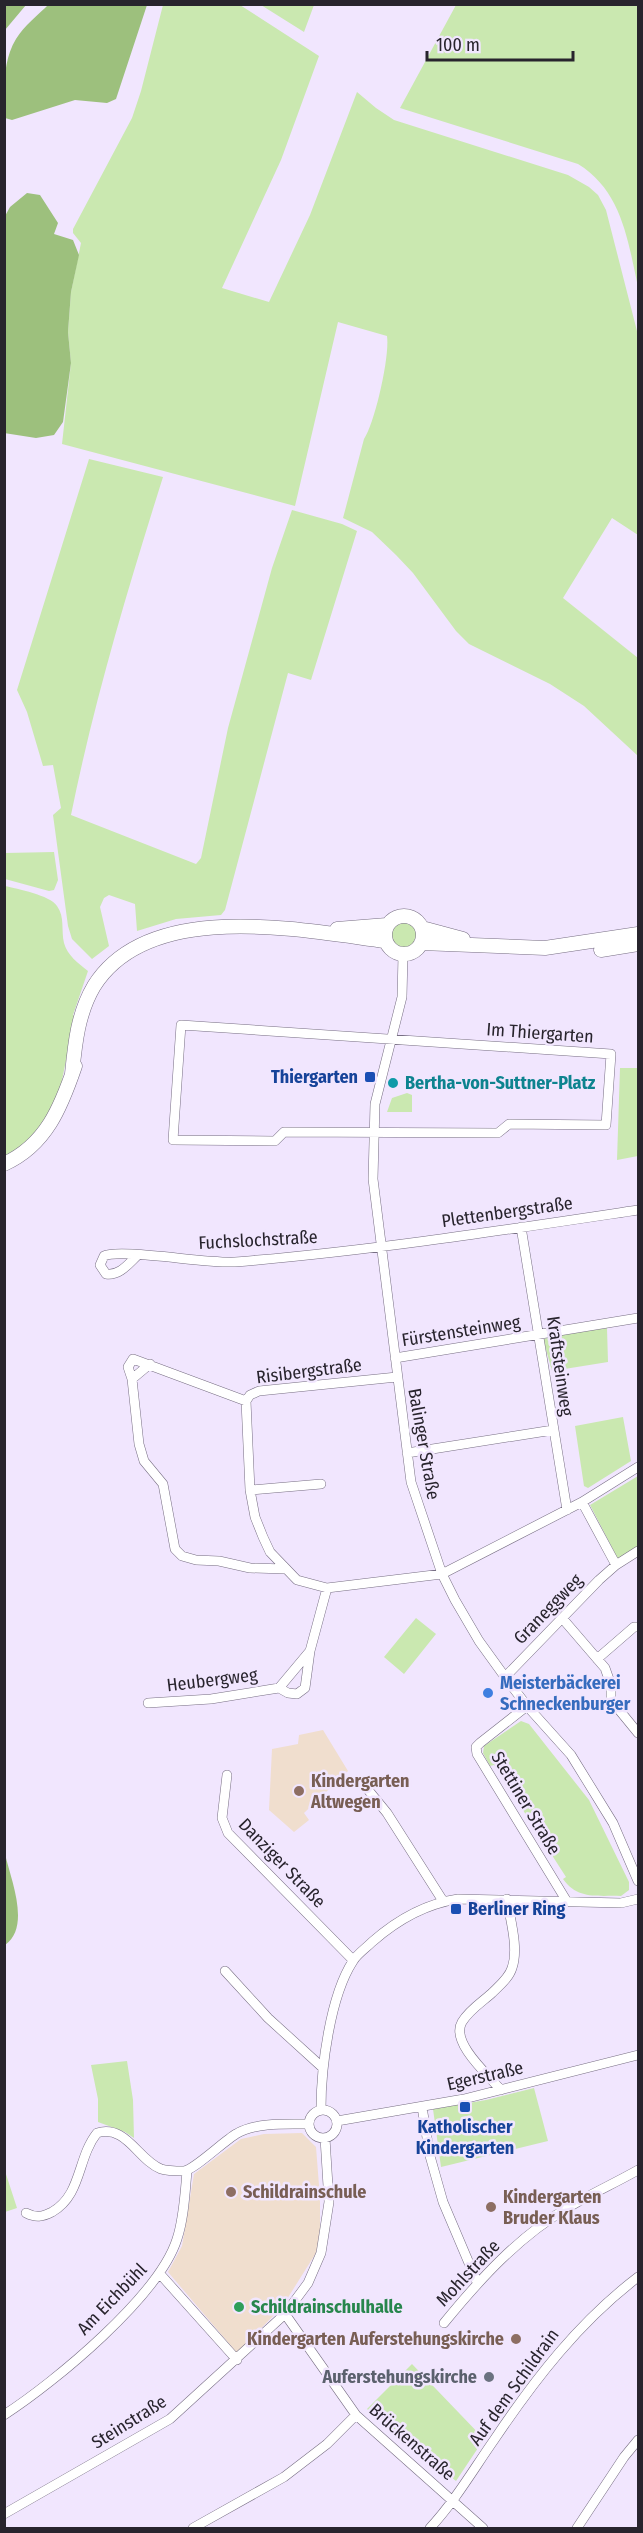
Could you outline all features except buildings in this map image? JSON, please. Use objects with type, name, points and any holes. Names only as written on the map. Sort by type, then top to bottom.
[{"type":"street","points":[[422,928],[421,943],[413,952],[403,955],[390,949],[385,941],[387,926],[396,917],[408,916],[422,928],[491,946]]},
{"type":"street","points":[[304,931],[387,926]]},
{"type":"street","points":[[4,1164],[23,1154],[46,1131],[63,1101],[72,1074],[78,1028],[90,995],[108,969],[124,956],[157,938],[196,930],[248,928],[304,931],[385,941]]},
{"type":"street","points":[[557,948],[639,934]]},
{"type":"street","points":[[421,943],[584,951],[638,949]]},
{"type":"street","name":"Balinger Straße","points":[[403,955],[404,989],[375,1100],[373,1191],[411,1482],[442,1574],[479,1641],[527,1706],[571,1755],[613,1824],[639,1881]]},
{"type":"street","name":"Im Thiergarten","points":[[181,1025],[611,1054],[606,1125],[509,1124],[498,1133],[373,1132],[284,1132],[275,1141],[173,1140],[181,1025]]},
{"type":"street","name":"Plettenbergstraße","points":[[380,1245],[639,1210]]},
{"type":"street","name":"Kraftsteinweg","points":[[521,1227],[567,1510]]},
{"type":"street","name":"Fuchslochstraße","points":[[138,1255],[220,1262],[296,1256],[380,1245]]},
{"type":"street","name":"Fürstensteinweg","points":[[395,1358],[639,1318]]},
{"type":"street","points":[[246,1401],[133,1359],[128,1367],[132,1379],[139,1444],[144,1461],[163,1484],[175,1549],[182,1556],[196,1560],[219,1561],[250,1568],[285,1569]]},
{"type":"street","name":"Risibergstraße","points":[[397,1377],[259,1391],[250,1395],[246,1401],[250,1490],[255,1517],[270,1552],[297,1580],[327,1588],[442,1574]]},
{"type":"street","points":[[406,1453],[553,1430]]},
{"type":"street","points":[[442,1574],[582,1502],[639,1467]]},
{"type":"street","points":[[250,1490],[321,1484]]},
{"type":"street","points":[[582,1502],[616,1565]]},
{"type":"street","name":"Graneggweg","points":[[505,1677],[616,1565],[639,1551]]},
{"type":"street","name":"Heubergweg","points":[[148,1703],[211,1699],[279,1688],[297,1694],[304,1689],[310,1651],[327,1588]]},
{"type":"street","points":[[562,1618],[604,1668],[611,1685],[611,1700],[639,1733]]},
{"type":"street","points":[[597,1659],[634,1627],[639,1627]]},
{"type":"street","name":"Heubergweg","points":[[279,1688],[310,1651]]},
{"type":"street","name":"Stettiner Straße","points":[[527,1706],[480,1743],[476,1748],[477,1754],[566,1900]]},
{"type":"street","name":"Danziger Straße","points":[[227,1775],[222,1818],[228,1833],[353,1960]]},
{"type":"street","points":[[369,1791],[387,1813],[443,1901]]},
{"type":"street","points":[[321,2109],[323,2068],[331,2021],[344,1978],[353,1960],[404,1917],[443,1901],[474,1898],[621,1903],[639,1899]]},
{"type":"street","points":[[501,2090],[461,2044],[459,2034],[460,2024],[467,2014],[502,1983],[512,1968],[513,1950],[507,1899]]},
{"type":"street","points":[[225,1971],[268,2018],[323,2068]]},
{"type":"street","name":"Egerstraße","points":[[337,2121],[422,2107],[501,2090],[639,2055]]},
{"type":"street","points":[[422,2107],[430,2156],[444,2202],[477,2282]]},
{"type":"street","points":[[321,2109],[331,2112],[337,2121],[334,2133],[325,2138],[314,2135],[309,2124],[313,2114],[321,2109]]},
{"type":"street","points":[[26,2213],[34,2217],[44,2216],[63,2206],[73,2191],[92,2140],[97,2133],[106,2131],[119,2134],[148,2161],[163,2170],[187,2171],[238,2133],[267,2126],[309,2124]]},
{"type":"street","points":[[285,2314],[308,2283],[321,2253],[329,2202],[325,2138]]},
{"type":"street","name":"Mohlstraße","points":[[444,2323],[477,2282],[503,2256],[567,2208],[639,2170]]},
{"type":"street","name":"Am Eichbühl","points":[[4,2415],[47,2386],[144,2293],[160,2274],[177,2240],[187,2171]]},
{"type":"street","points":[[160,2274],[237,2360]]},
{"type":"street","name":"Auf dem Schildrain","points":[[430,2529],[454,2501],[550,2362],[575,2332],[614,2295],[639,2277]]},
{"type":"street","name":"Steinstraße","points":[[4,2514],[170,2419],[285,2314]]},
{"type":"street","name":"Brückenstraße","points":[[285,2314],[356,2415],[483,2529]]},
{"type":"street","points":[[193,2529],[284,2477],[327,2444],[356,2415]]},
{"type":"street","points":[[577,2529],[624,2457],[639,2440]]},
{"type":"shaded area","name":"Kindergarten Altwegen","points":[[323,1730],[348,1771],[304,1813],[309,1820],[294,1832],[269,1810],[272,1749],[298,1744],[299,1735]]},
{"type":"shaded area","points":[[302,2133],[316,2147],[320,2237],[316,2253],[282,2307],[237,2353],[168,2272],[182,2246],[194,2174],[241,2139],[264,2134]]},
{"type":"green space","points":[[49,4],[147,5],[116,99],[107,103],[75,100],[12,120],[5,118],[5,77],[11,48],[23,30]]},
{"type":"green space","points":[[4,5],[26,5],[5,30]]},
{"type":"green space","points":[[163,5],[240,5],[319,56],[281,160],[222,288],[269,302],[310,215],[357,92],[394,120],[568,175],[598,195],[606,210],[638,335],[638,535],[612,518],[563,598],[638,658],[638,756],[584,706],[550,684],[469,644],[456,631],[413,573],[396,555],[372,532],[343,518],[364,439],[373,419],[381,389],[387,336],[338,322],[295,506],[62,444],[71,363],[68,332],[71,292],[81,243],[73,233],[73,229],[132,118]]},
{"type":"green space","points":[[261,5],[314,5],[304,32]]},
{"type":"green space","points":[[456,5],[638,5],[638,287],[621,218],[605,188],[593,175],[578,164],[400,108]]},
{"type":"green space","points":[[27,193],[40,195],[58,223],[54,234],[73,240],[79,255],[71,292],[68,332],[71,363],[63,422],[54,435],[36,438],[4,433],[5,216],[10,207]]},
{"type":"green space","points":[[89,459],[163,477],[113,645],[90,730],[71,815],[196,864],[201,858],[228,728],[272,568],[292,510],[342,524],[357,531],[311,680],[288,673],[225,910],[221,915],[176,919],[137,931],[135,904],[109,895],[104,898],[100,907],[109,946],[92,959],[72,939],[68,926],[53,815],[61,808],[53,765],[43,766],[27,712],[17,690]]},
{"type":"green space","points":[[54,852],[58,880],[54,890],[49,891],[5,879],[5,853]]},
{"type":"green space","points":[[5,886],[33,893],[48,899],[57,906],[61,915],[66,947],[74,959],[88,971],[73,1015],[75,1016],[58,1100],[36,1134],[5,1159]]},
{"type":"green space","points":[[404,920],[410,921],[418,929],[418,941],[410,949],[404,950],[398,949],[390,941],[389,935],[390,929],[398,921]]},
{"type":"green space","points":[[620,1068],[638,1068],[638,1156],[617,1160]]},
{"type":"green space","points":[[407,1093],[412,1095],[412,1112],[387,1112],[392,1098]]},
{"type":"green space","points":[[607,1328],[608,1362],[552,1371],[543,1339]]},
{"type":"green space","points":[[623,1417],[631,1461],[588,1488],[584,1486],[575,1426]]},
{"type":"green space","points":[[638,1476],[638,1550],[620,1563],[590,1505]]},
{"type":"green space","points":[[416,1618],[436,1634],[404,1674],[384,1657]]},
{"type":"green space","points":[[521,1721],[529,1724],[589,1800],[629,1882],[629,1890],[621,1896],[589,1895],[569,1886],[563,1879],[566,1877],[494,1765],[490,1766],[483,1753],[484,1746]]},
{"type":"green space","points":[[5,1854],[18,1915],[13,1937],[5,1945]]},
{"type":"green space","points":[[127,2061],[133,2100],[134,2138],[125,2132],[98,2122],[98,2099],[91,2065]]},
{"type":"green space","points":[[534,2088],[548,2141],[441,2167],[433,2109],[486,2100]]},
{"type":"green space","points":[[4,2168],[17,2208],[5,2212],[4,2212]]},
{"type":"green space","points":[[412,2364],[484,2439],[456,2481],[367,2409]]},
{"type":"place","name":"Thiergarten","points":[[370,1077]]},
{"type":"place","name":"Bertha-von-Suttner-Platz","points":[[393,1083]]},
{"type":"place","name":"Meisterbäckerei Schneckenburger","points":[[488,1693]]},
{"type":"place","name":"Kindergarten Altwegen","points":[[299,1791]]},
{"type":"place","name":"Berliner Ring","points":[[456,1909]]},
{"type":"place","name":"Katholischer Kindergarten","points":[[465,2107]]},
{"type":"place","name":"Schildrainschule","points":[[231,2192]]},
{"type":"place","name":"Kindergarten Bruder Klaus","points":[[491,2207]]},
{"type":"place","name":"Schildrainschulhalle","points":[[239,2307]]},
{"type":"place","name":"Kindergarten Auferstehungskirche","points":[[516,2339]]},
{"type":"place","name":"Auferstehungskirche","points":[[489,2377]]}]
